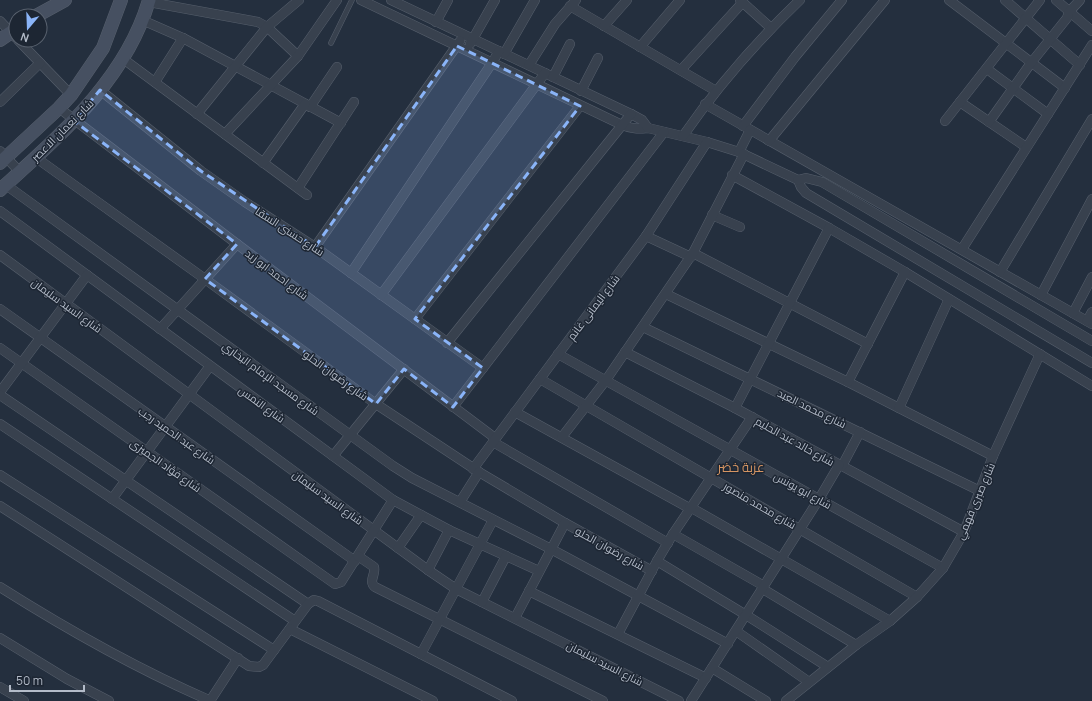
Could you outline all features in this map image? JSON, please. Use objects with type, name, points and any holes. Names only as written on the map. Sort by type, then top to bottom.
[{"type":"main road","points":[[48,9],[65,0]]},
{"type":"main road","name":"شارع نعمان الاعصر","points":[[2,157],[59,108],[71,95],[103,48],[121,0]]},
{"type":"main road","name":"شارع نعمان الاعصر","points":[[3,187],[74,121],[100,90],[122,58],[142,20],[149,1]]},
{"type":"street","points":[[197,114],[268,27],[299,0]]},
{"type":"street","points":[[225,134],[298,56],[337,0]]},
{"type":"street","points":[[361,0],[622,125],[630,128],[648,128],[707,142],[741,153],[798,180],[806,178],[822,182],[1092,342]]},
{"type":"street","points":[[391,0],[405,3],[436,22],[631,114],[642,120],[648,128]]},
{"type":"street","points":[[436,22],[448,0]]},
{"type":"street","points":[[466,50],[495,0]]},
{"type":"street","points":[[351,273],[492,63],[502,53],[535,0]]},
{"type":"street","points":[[604,26],[627,0]]},
{"type":"street","points":[[640,47],[680,0]]},
{"type":"street","points":[[683,136],[716,91],[771,28],[800,0]]},
{"type":"street","points":[[562,437],[606,380],[692,255],[732,176],[741,153],[746,128],[795,57],[842,0]]},
{"type":"street","points":[[769,141],[885,0]]},
{"type":"street","points":[[949,0],[1065,88]]},
{"type":"street","points":[[1005,0],[1080,65]]},
{"type":"street","points":[[946,121],[1040,0]]},
{"type":"street","points":[[1056,0],[1092,32]]},
{"type":"street","points":[[989,122],[1012,88],[1067,18],[1069,12],[1080,0]]},
{"type":"street","points":[[149,1],[254,21],[268,27],[298,56]]},
{"type":"street","points":[[680,70],[741,1],[771,28]]},
{"type":"street","points":[[529,65],[556,24],[573,3],[604,26],[716,91]]},
{"type":"street","points":[[142,20],[183,38],[341,123]]},
{"type":"street","points":[[0,21],[8,28]]},
{"type":"street","points":[[315,247],[457,46],[463,35]]},
{"type":"street","points":[[155,82],[183,38]]},
{"type":"street","points":[[381,295],[536,85],[549,75],[570,44]]},
{"type":"street","points":[[962,249],[1092,46]]},
{"type":"street","points":[[27,48],[71,95]]},
{"type":"street","points":[[122,58],[307,195]]},
{"type":"street","points":[[581,91],[598,58]]},
{"type":"street","points":[[0,102],[40,63]]},
{"type":"street","points":[[263,163],[337,67]]},
{"type":"street","points":[[987,69],[1048,114]]},
{"type":"street","name":"شارع حسنى السقا","points":[[100,90],[201,171],[245,202],[315,247],[483,368]]},
{"type":"street","points":[[298,188],[354,102]]},
{"type":"street","points":[[960,102],[1026,147]]},
{"type":"street","points":[[705,104],[962,249],[1089,323],[1092,312]]},
{"type":"street","points":[[415,319],[580,106]]},
{"type":"street","name":"شارع احمد ابو زيد","points":[[59,108],[74,121],[404,369],[494,440],[668,543]]},
{"type":"street","points":[[447,342],[631,114]]},
{"type":"street","points":[[1000,272],[1092,119]]},
{"type":"street","points":[[453,407],[664,132]]},
{"type":"street","name":"شارع اليمانى غانم","points":[[460,502],[494,440],[646,236],[707,142]]},
{"type":"street","points":[[2,157],[20,172]]},
{"type":"street","name":"شارع رضوان الحلو","points":[[35,157],[206,279],[376,404],[476,471],[565,523],[652,571]]},
{"type":"street","points":[[732,176],[830,228],[1092,386]]},
{"type":"street","points":[[798,180],[806,193],[1092,363]]},
{"type":"street","name":"شارع مسجد الإمام البخاري","points":[[3,187],[178,310],[350,435],[412,478],[551,549],[728,644]]},
{"type":"street","points":[[1041,295],[1092,199]]},
{"type":"street","name":"شارع النمس","points":[[0,211],[393,500],[449,530],[540,571]]},
{"type":"street","points":[[712,215],[740,227]]},
{"type":"street","points":[[735,408],[830,228]]},
{"type":"street","points":[[646,236],[692,255],[790,303],[868,344]]},
{"type":"street","points":[[160,329],[237,244]]},
{"type":"street","name":"شارع السيد سليمان","points":[[0,255],[428,570],[456,589],[679,701]]},
{"type":"street","points":[[848,382],[905,272]]},
{"type":"street","points":[[86,275],[0,394],[308,604]]},
{"type":"street","points":[[1072,313],[1092,277]]},
{"type":"street","points":[[666,294],[848,382],[993,456]]},
{"type":"street","points":[[899,408],[949,299]]},
{"type":"street","name":"شارع عبد الحميد رجب","points":[[0,309],[356,558],[374,567],[375,572],[372,581],[375,587],[603,701]]},
{"type":"street","name":"شارع محمد العبد","points":[[643,326],[980,491]]},
{"type":"street","name":"شارع فؤاد الجميزى","points":[[0,348],[333,582],[337,584],[341,582],[356,558]]},
{"type":"street","name":"شارع خالد عبد الحليم","points":[[625,352],[752,417],[964,532]]},
{"type":"street","name":"شارع ابو يونس","points":[[558,354],[943,568]]},
{"type":"street","name":"شارع صبرى فهمي","points":[[786,701],[856,645],[890,621],[917,596],[943,568],[964,532],[993,456],[1040,354]]},
{"type":"street","points":[[112,499],[210,366]]},
{"type":"street","points":[[333,456],[404,369]]},
{"type":"street","name":"شارع محمد منصور","points":[[540,379],[917,596]]},
{"type":"street","points":[[515,412],[690,508],[890,621]]},
{"type":"street","points":[[618,634],[673,534],[752,417]]},
{"type":"street","points":[[0,424],[112,499],[292,625],[433,701]]},
{"type":"street","points":[[691,701],[764,588],[860,432]]},
{"type":"street","points":[[0,475],[274,650]]},
{"type":"street","points":[[356,558],[393,500]]},
{"type":"street","points":[[0,506],[249,666],[259,667],[263,665],[308,604],[314,600],[512,701]]},
{"type":"street","points":[[398,548],[421,515]]},
{"type":"street","points":[[421,654],[493,520]]},
{"type":"street","points":[[515,618],[565,523]]},
{"type":"street","points":[[428,570],[449,530]]},
{"type":"street","points":[[673,534],[856,645]]},
{"type":"street","points":[[482,602],[506,556]]},
{"type":"street","points":[[657,561],[828,667]]},
{"type":"street","points":[[0,587],[61,625],[125,660],[210,701],[238,658]]},
{"type":"street","points":[[529,591],[706,678]]},
{"type":"street","points":[[736,631],[809,682]]},
{"type":"street","points":[[0,638],[67,679],[109,701]]},
{"type":"street","points":[[712,668],[766,701]]},
{"type":"street","points":[[0,687],[24,701]]},
{"type":"lane","points":[[331,43],[352,0]]},
{"type":"highlighted area","points":[[457,46],[580,106],[415,319],[483,368],[453,407],[404,369],[376,404],[205,279],[237,244],[74,121],[100,90],[201,171],[315,247]]},
{"type":"district","name":"عزبة خضر","points":[[741,467]]}]
